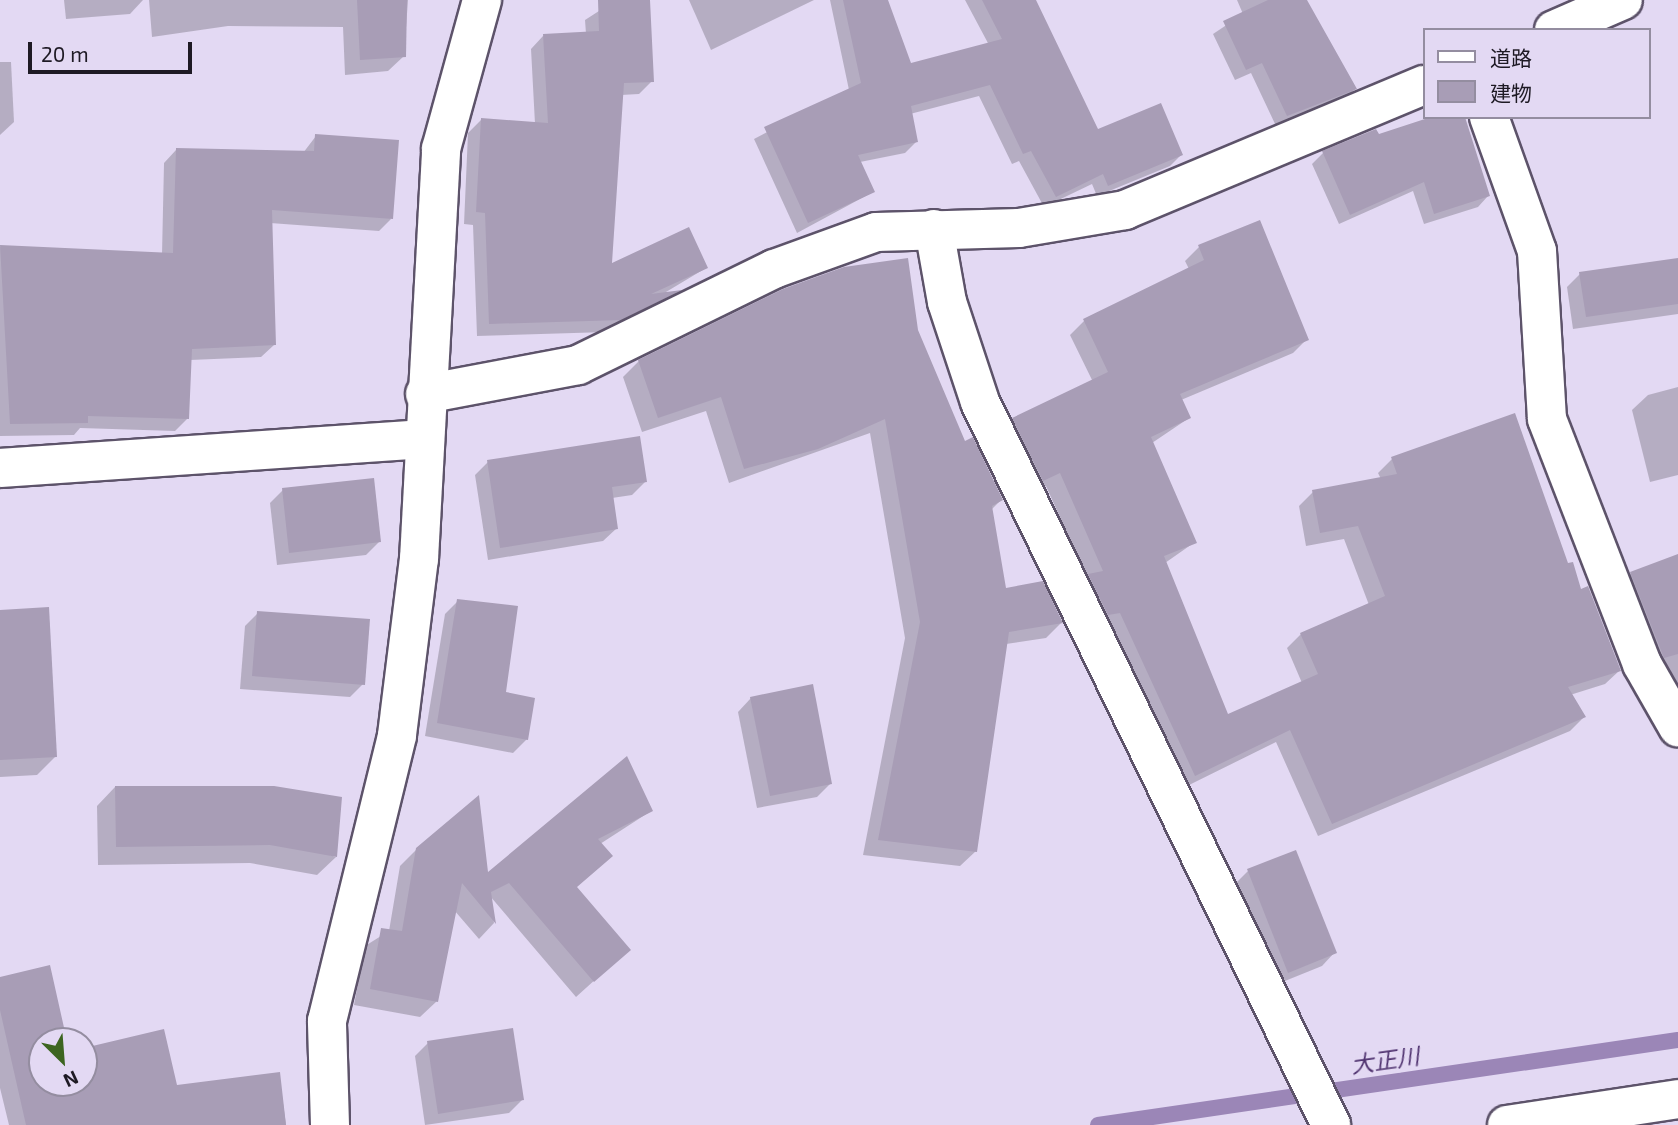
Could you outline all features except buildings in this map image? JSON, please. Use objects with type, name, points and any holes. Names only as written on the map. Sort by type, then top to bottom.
[{"type":"street","points":[[330,1125],[327,1021],[397,735],[419,559],[425,394],[441,149],[482,0]]},
{"type":"street","points":[[1559,28],[1623,0]]},
{"type":"street","points":[[425,394],[578,365],[774,269],[876,232],[1019,228],[1125,210],[1422,86]]},
{"type":"street","points":[[1490,119],[1537,251],[1547,419],[1642,664],[1678,727]]},
{"type":"street","points":[[934,229],[947,302],[980,402],[1090,638],[1288,1044],[1331,1125]]},
{"type":"street","points":[[0,468],[424,439]]},
{"type":"street","points":[[1507,1125],[1678,1099]]},
{"type":"waterway","name":"大正川","points":[[1098,1125],[1678,1040]]}]
